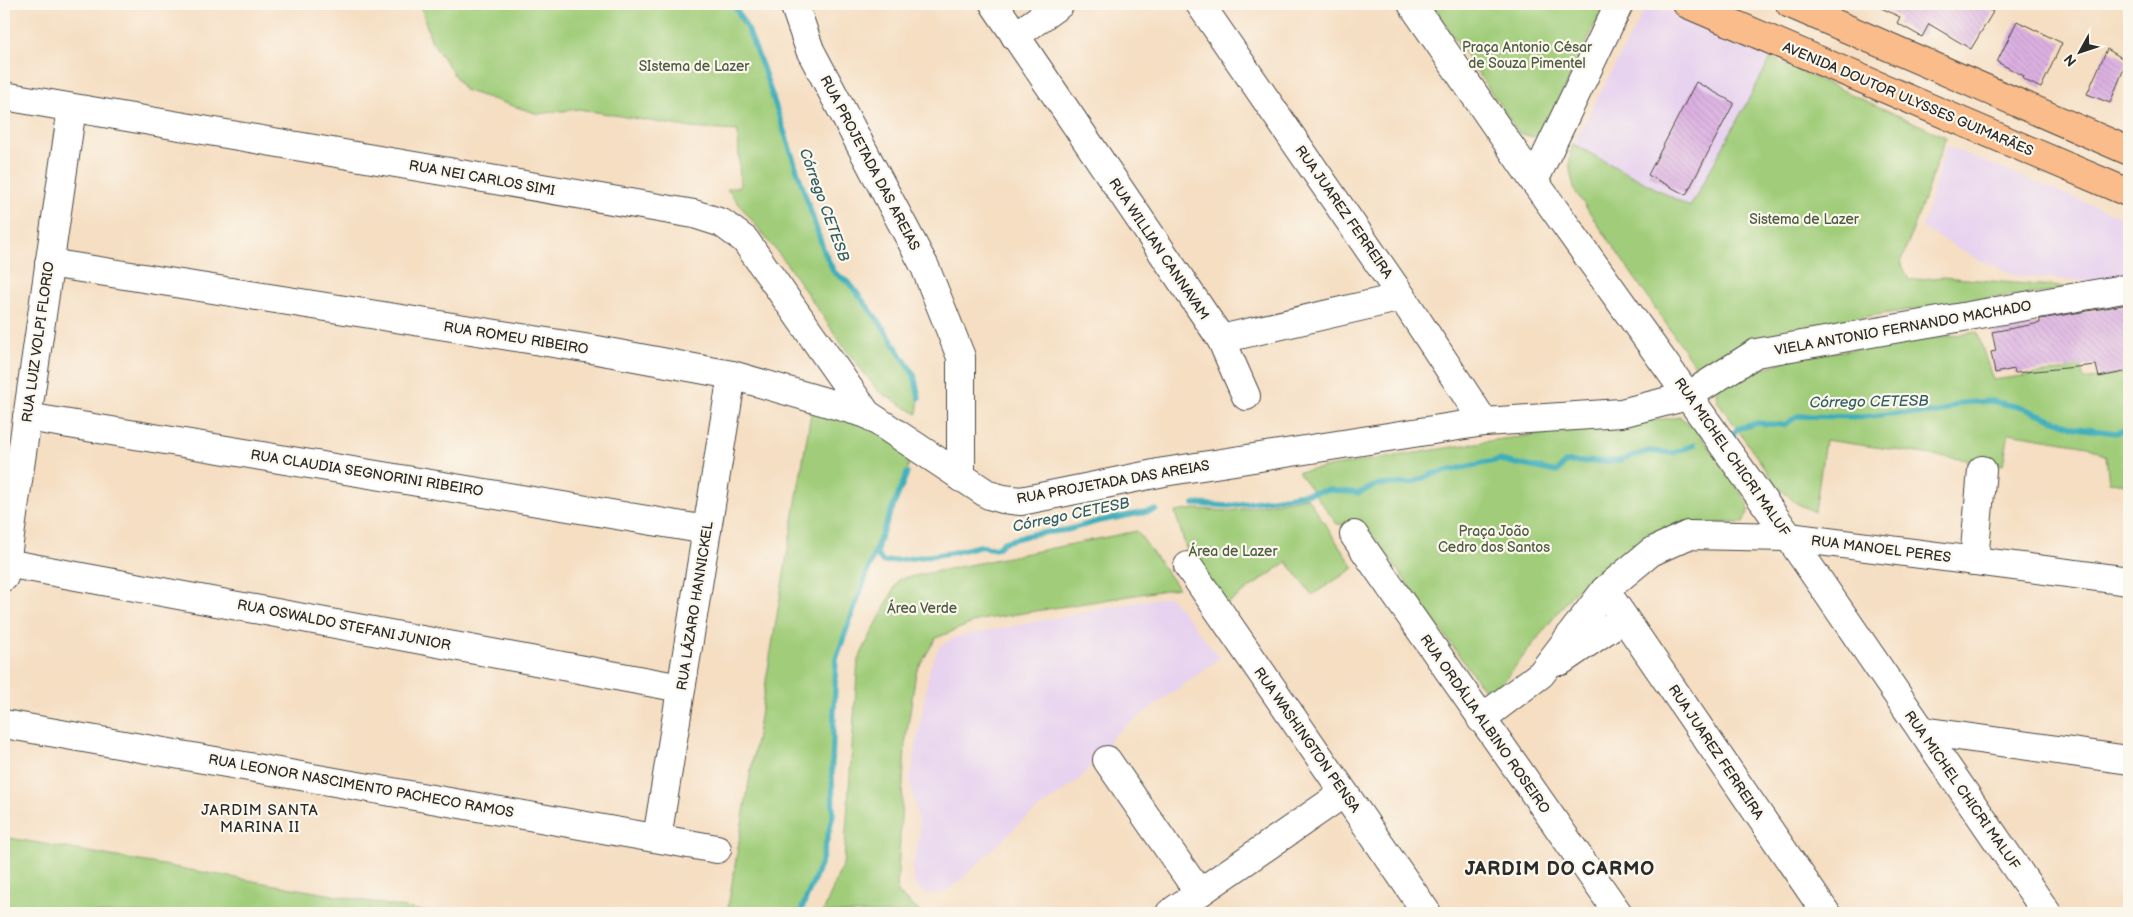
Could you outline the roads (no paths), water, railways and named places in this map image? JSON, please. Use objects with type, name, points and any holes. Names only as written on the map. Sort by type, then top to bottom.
[{"type":"main road","name":"AVENIDA DOUTOR ULYSSES GUIMARÃES","points":[[1687,4],[2129,193]]},
{"type":"main road","points":[[1790,4],[2129,151]]},
{"type":"street","name":"RUA PROJETADA DAS AREIAS","points":[[794,4],[810,50],[925,267],[961,358],[961,478],[989,495],[1021,501],[1164,472],[1484,422],[1621,413],[1688,396]]},
{"type":"street","name":"RUA WILLIAN CANNAVAM","points":[[994,4],[1221,340],[1246,396]]},
{"type":"street","points":[[1015,36],[1060,4]]},
{"type":"street","name":"RUA JUAREZ FERREIRA","points":[[1200,4],[1402,297],[1484,422]]},
{"type":"street","name":"RUA MICHEL CHICRI MALUF","points":[[1412,4],[1534,181],[1788,537],[2047,913]]},
{"type":"street","points":[[1534,181],[1619,4]]},
{"type":"street","name":"RUA NEI CARLOS SIMI","points":[[4,96],[694,214],[722,223],[745,240],[872,418]]},
{"type":"street","name":"RUA LUIZ VOLPI FLORIO","points":[[5,570],[72,108]]},
{"type":"street","name":"RUA ROMEU RIBEIRO","points":[[49,263],[587,349],[732,375],[872,418],[927,452],[961,478]]},
{"type":"street","name":"VIELA ANTONIO FERNANDO MACHADO","points":[[1688,396],[1756,353],[2129,288]]},
{"type":"street","points":[[1221,340],[1402,297]]},
{"type":"street","name":"RUA LÁZARO HANNICKEL","points":[[658,838],[732,375]]},
{"type":"street","name":"RUA CLAUDIA SEGNORINI RIBEIRO","points":[[27,417],[707,530]]},
{"type":"street","points":[[1974,561],[1982,470]]},
{"type":"street","name":"RUA ORDÁLIA ALBINO ROSEIRO","points":[[1354,535],[1618,913]]},
{"type":"street","name":"RUA MANOEL PERES","points":[[1541,674],[1605,590],[1651,552],[1688,535],[1788,537],[2129,581]]},
{"type":"street","name":"RUA WASHINGTON PENSA","points":[[1188,566],[1427,913]]},
{"type":"street","name":"RUA OSWALDO STEFANI JUNIOR","points":[[5,570],[682,688]]},
{"type":"street","name":"RUA JUAREZ FERREIRA","points":[[1605,590],[1826,913]]},
{"type":"street","name":"RUA MANOEL PERES","points":[[1481,719],[1541,674],[1624,618]]},
{"type":"street","name":"RUA LEONOR NASCIMENTO PACHECO RAMOS","points":[[4,724],[717,849]]},
{"type":"street","points":[[1922,732],[2129,760]]},
{"type":"street","points":[[1107,760],[1199,893]]},
{"type":"street","points":[[1170,913],[1344,794]]},
{"type":"waterway","name":"Córrego CETESB","points":[[733,4],[748,30],[763,68],[824,251],[834,272],[850,284],[881,324],[914,375],[919,398]]},
{"type":"waterway","name":"Córrego CETESB","points":[[1729,440],[1737,429],[1757,423],[1784,425],[1798,416],[1863,417],[1888,414],[1938,413],[1960,403],[1991,401],[2023,408],[2076,428],[2116,433],[2129,429]]},
{"type":"waterway","name":"Córrego CETESB","points":[[1194,504],[1229,506],[1329,490],[1359,493],[1377,485],[1412,483],[1432,474],[1499,460],[1557,472],[1566,462],[1617,461],[1649,451],[1673,453],[1694,445]]},
{"type":"waterway","name":"Córrego CETESB","points":[[907,473],[878,543],[877,555],[883,562],[951,553],[979,546],[996,549],[1004,542],[1033,534],[1067,530],[1099,521],[1156,510]]},
{"type":"waterway","points":[[800,913],[821,863],[833,815],[832,767],[836,659],[878,543]]},
{"type":"district","name":"JARDIM SANTA MARINA II","points":[[260,818]]},
{"type":"district","name":"JARDIM DO CARMO","points":[[1560,869]]},
{"type":"park label","name":"Praça Antonio César de Souza Pimentel","points":[[1527,56]]},
{"type":"park label","name":"SIstema de Lazer","points":[[694,66]]},
{"type":"park label","name":"Sistema de Lazer","points":[[1804,219]]},
{"type":"park label","name":"Praça João Cedro dos Santos","points":[[1494,540]]},
{"type":"park label","name":"Área de Lazer","points":[[1233,551]]},
{"type":"park label","name":"Área Verde","points":[[922,608]]}]
